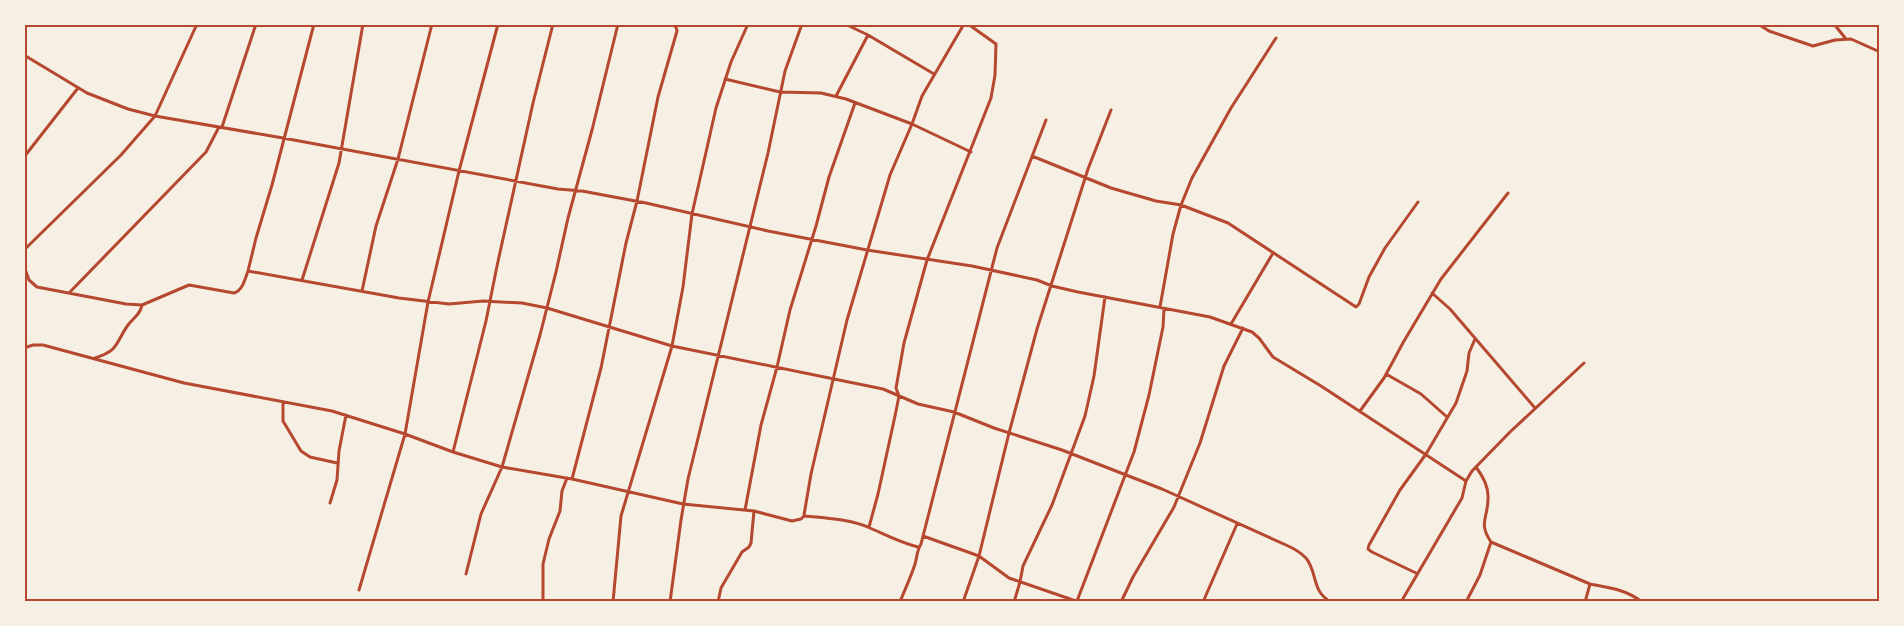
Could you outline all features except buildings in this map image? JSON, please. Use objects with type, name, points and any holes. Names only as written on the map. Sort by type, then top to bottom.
[{"type":"street","points":[[24,250],[121,155],[156,116],[197,24]]},
{"type":"street","points":[[69,293],[206,152],[221,127],[256,24]]},
{"type":"street","points":[[24,266],[29,280],[37,287],[114,302],[142,305],[189,285],[238,292],[248,271],[314,24]]},
{"type":"street","points":[[302,280],[332,189],[363,24]]},
{"type":"street","points":[[362,291],[376,226],[398,159],[432,24]]},
{"type":"street","points":[[359,590],[405,434],[428,302],[459,171],[498,24]]},
{"type":"street","points":[[453,452],[490,302],[542,64],[553,24]]},
{"type":"street","points":[[466,574],[481,514],[502,467],[547,308],[618,24]]},
{"type":"street","points":[[572,479],[594,401],[658,97],[677,31],[676,27],[671,24]]},
{"type":"street","points":[[613,602],[621,516],[672,346],[683,287],[692,214],[716,108],[725,78],[748,24]]},
{"type":"street","points":[[670,602],[683,504],[768,153],[787,63],[802,24]]},
{"type":"street","points":[[845,24],[934,74]]},
{"type":"street","points":[[804,516],[811,474],[847,320],[890,175],[922,96],[966,24],[993,42],[996,47],[991,98],[927,260],[904,343],[897,388],[899,396],[869,527]]},
{"type":"street","points":[[1758,24],[1769,31],[1813,46],[1846,39],[1858,41],[1880,52]]},
{"type":"street","points":[[1834,24],[1846,39]]},
{"type":"street","points":[[836,96],[868,35]]},
{"type":"street","points":[[923,536],[979,556],[1009,578],[1077,602],[1126,475],[1149,394],[1160,344],[1163,280],[1181,206],[1206,151],[1236,99],[1276,38]]},
{"type":"street","points":[[25,57],[78,88],[106,101],[156,116],[558,189],[637,201],[867,250],[972,266],[1037,280],[1052,286],[1189,312],[1231,324],[1259,338],[1273,357],[1466,481]]},
{"type":"street","points":[[725,78],[780,92],[821,93],[836,96],[912,124],[970,152]]},
{"type":"street","points":[[24,157],[78,88]]},
{"type":"street","points":[[744,510],[761,425],[777,367],[789,310],[829,177],[855,103]]},
{"type":"street","points":[[963,602],[979,556],[1030,353],[1093,154],[1111,110]]},
{"type":"street","points":[[900,602],[923,536],[1003,230],[1046,120]]},
{"type":"street","points":[[1032,156],[1085,178],[1138,196],[1181,206],[1228,223],[1357,306],[1380,257],[1418,202]]},
{"type":"street","points":[[1360,411],[1386,374],[1432,293],[1508,193]]},
{"type":"street","points":[[1231,324],[1273,253]]},
{"type":"street","points":[[248,271],[428,302],[449,304],[508,301],[547,308],[672,346],[883,389],[918,404],[954,412],[1072,453],[1178,496],[1298,551],[1307,560],[1318,590],[1331,602]]},
{"type":"street","points":[[1432,293],[1450,309],[1535,408]]},
{"type":"street","points":[[1014,602],[1023,566],[1052,505],[1085,416],[1094,376],[1105,297]]},
{"type":"street","points":[[93,359],[110,352],[139,314],[142,305]]},
{"type":"street","points":[[1121,602],[1174,507],[1200,443],[1224,366],[1243,328]]},
{"type":"street","points":[[1416,573],[1368,549],[1388,509],[1426,454],[1456,403],[1475,339]]},
{"type":"street","points":[[24,348],[43,345],[184,383],[346,415],[502,467],[572,479],[683,504],[754,511],[792,521],[804,516],[830,518],[869,527],[918,547]]},
{"type":"street","points":[[108,363],[110,352]]},
{"type":"street","points":[[1401,602],[1462,498],[1466,481],[1476,467],[1584,363]]},
{"type":"street","points":[[1386,374],[1421,394],[1447,417]]},
{"type":"street","points":[[283,402],[284,425],[301,451],[310,457],[338,463]]},
{"type":"street","points":[[330,503],[337,480],[346,415]]},
{"type":"street","points":[[1476,467],[1489,497],[1483,525],[1491,542],[1590,584],[1635,595],[1642,602]]},
{"type":"street","points":[[543,602],[543,564],[549,539],[560,511],[562,491],[567,478]]},
{"type":"street","points":[[718,602],[721,588],[742,552],[749,548],[751,543],[754,511]]},
{"type":"street","points":[[1203,602],[1238,524]]},
{"type":"street","points":[[1466,602],[1480,576],[1491,542]]},
{"type":"street","points":[[1585,602],[1590,584]]}]
